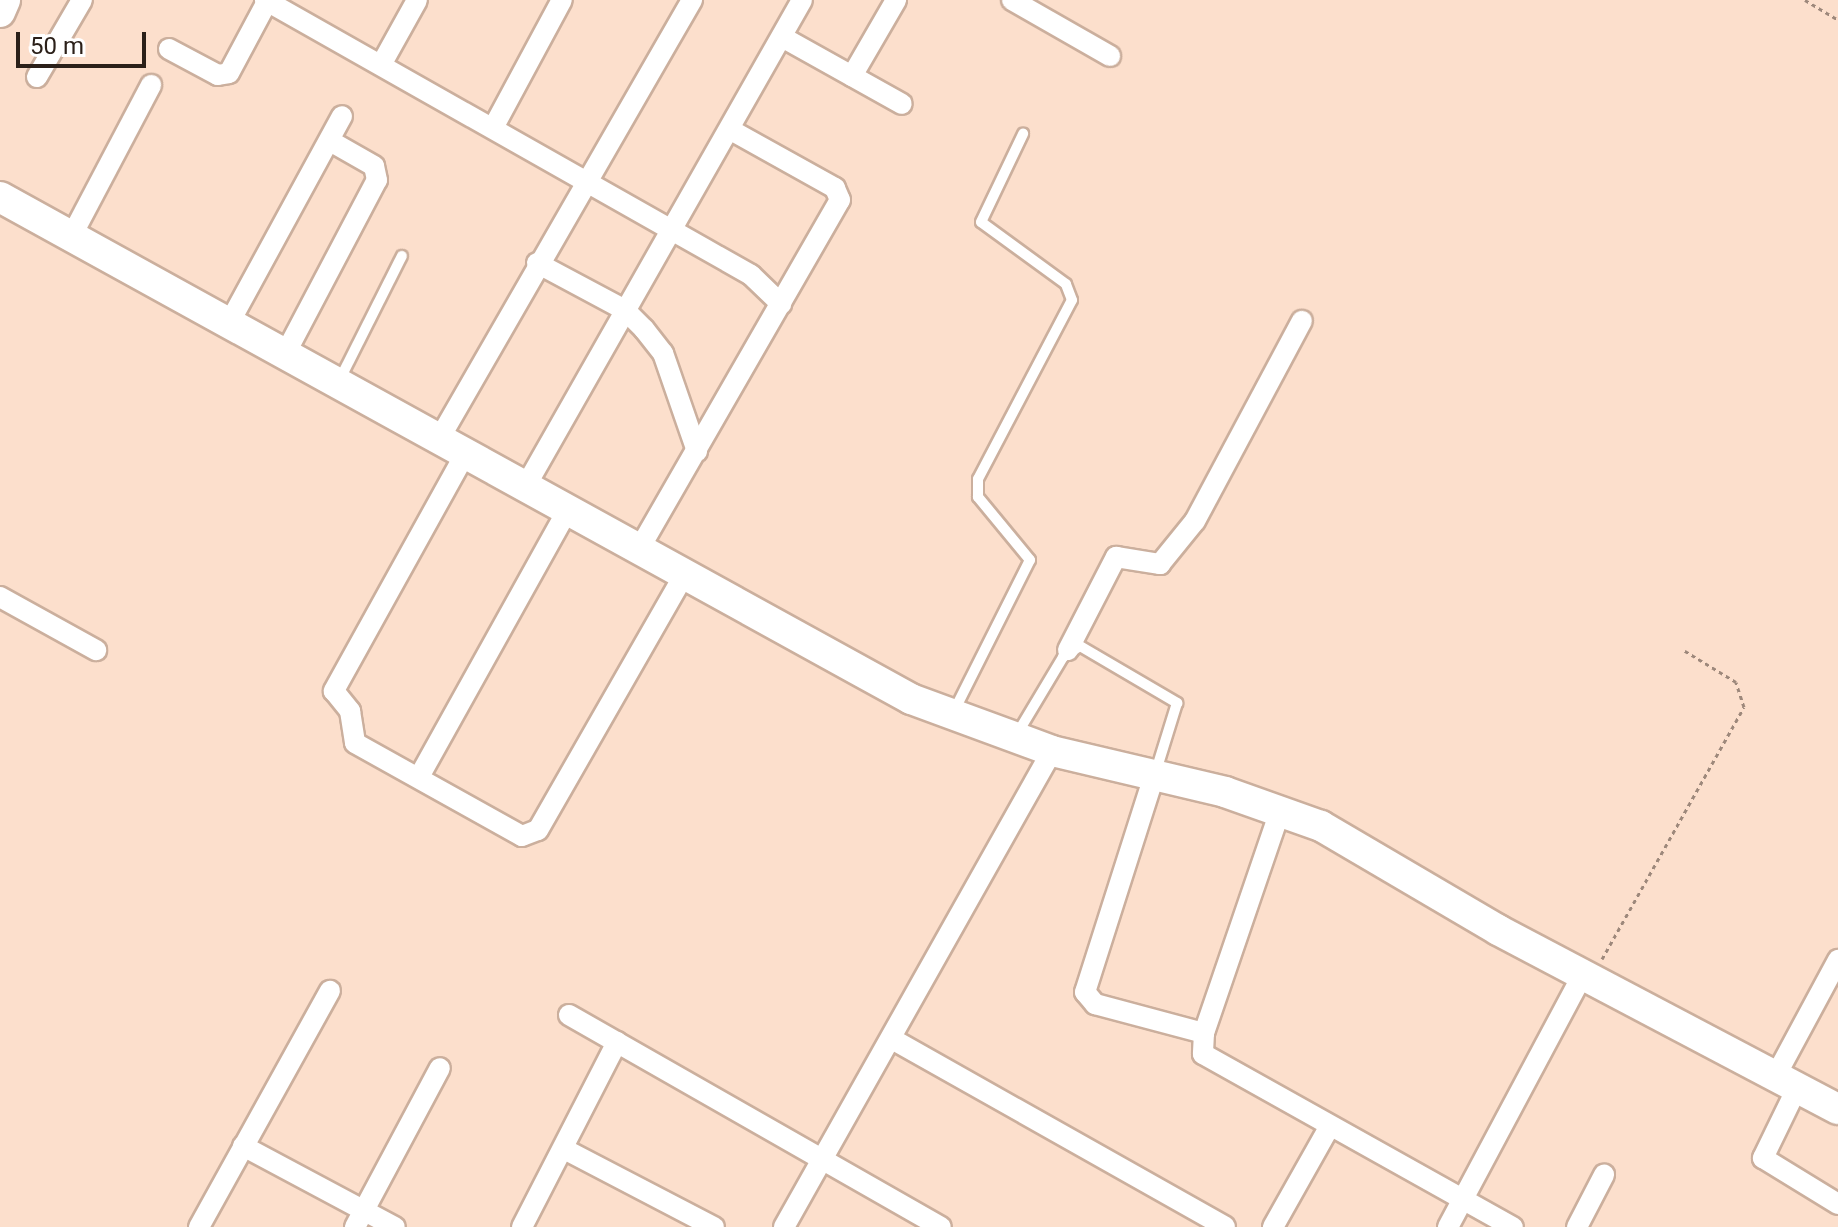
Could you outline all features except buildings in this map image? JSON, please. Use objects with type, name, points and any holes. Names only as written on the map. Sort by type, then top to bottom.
[{"type":"street","points":[[0,12],[5,0]]},
{"type":"street","points":[[37,77],[82,0]]},
{"type":"street","points":[[169,49],[218,75],[229,73],[267,0],[751,275],[781,304]]},
{"type":"street","points":[[381,65],[417,0]]},
{"type":"street","points":[[493,128],[562,0]]},
{"type":"street","points":[[684,575],[534,834],[522,836],[355,743],[350,711],[335,686],[537,263],[692,0]]},
{"type":"street","points":[[524,489],[731,130],[802,0]]},
{"type":"street","points":[[852,76],[896,0]]},
{"type":"street","points":[[1012,0],[1110,56]]},
{"type":"street","points":[[782,37],[902,104]]},
{"type":"street","points":[[71,237],[151,85]]},
{"type":"street","points":[[227,327],[342,116]]},
{"type":"street","points":[[638,551],[781,304],[840,195],[731,130]]},
{"type":"street","points":[[283,358],[377,180],[374,166],[330,141]]},
{"type":"street","points":[[0,197],[283,358],[951,717],[1052,751],[1280,811],[1321,826],[1838,1109]]},
{"type":"street","points":[[537,263],[625,310],[663,353],[697,451]]},
{"type":"street","points":[[1068,650],[1116,557],[1160,564],[1195,521],[1302,321]]},
{"type":"street","points":[[419,777],[567,511]]},
{"type":"street","points":[[0,597],[96,650]]},
{"type":"street","points":[[784,1227],[1052,751]]},
{"type":"street","points":[[1154,776],[1085,992],[1095,1004],[1204,1033]]},
{"type":"street","points":[[1280,811],[1204,1033],[1206,1058],[1513,1227]]},
{"type":"street","points":[[1838,960],[1786,1082],[1763,1158],[1838,1204]]},
{"type":"street","points":[[1448,1227],[1588,974]]},
{"type":"street","points":[[199,1227],[330,991]]},
{"type":"street","points":[[569,1015],[823,1157],[934,1225]]},
{"type":"street","points":[[892,1039],[1225,1227]]},
{"type":"street","points":[[522,1227],[617,1042]]},
{"type":"street","points":[[360,1219],[440,1068]]},
{"type":"street","points":[[1273,1227],[1330,1126]]},
{"type":"street","points":[[243,1146],[360,1219],[395,1227]]},
{"type":"street","points":[[564,1149],[714,1227]]},
{"type":"street","points":[[1577,1227],[1604,1175]]},
{"type":"lane","points":[[951,717],[1030,560],[978,497],[978,479],[1072,300],[1066,284],[981,222],[1023,134]]},
{"type":"lane","points":[[337,386],[402,256]]},
{"type":"lane","points":[[1014,739],[1068,650],[1086,647],[1177,703],[1154,776]]},
{"type":"path","points":[[1805,0],[1838,20]]},
{"type":"path","points":[[1588,974],[1744,707],[1736,682],[1685,651]]}]
